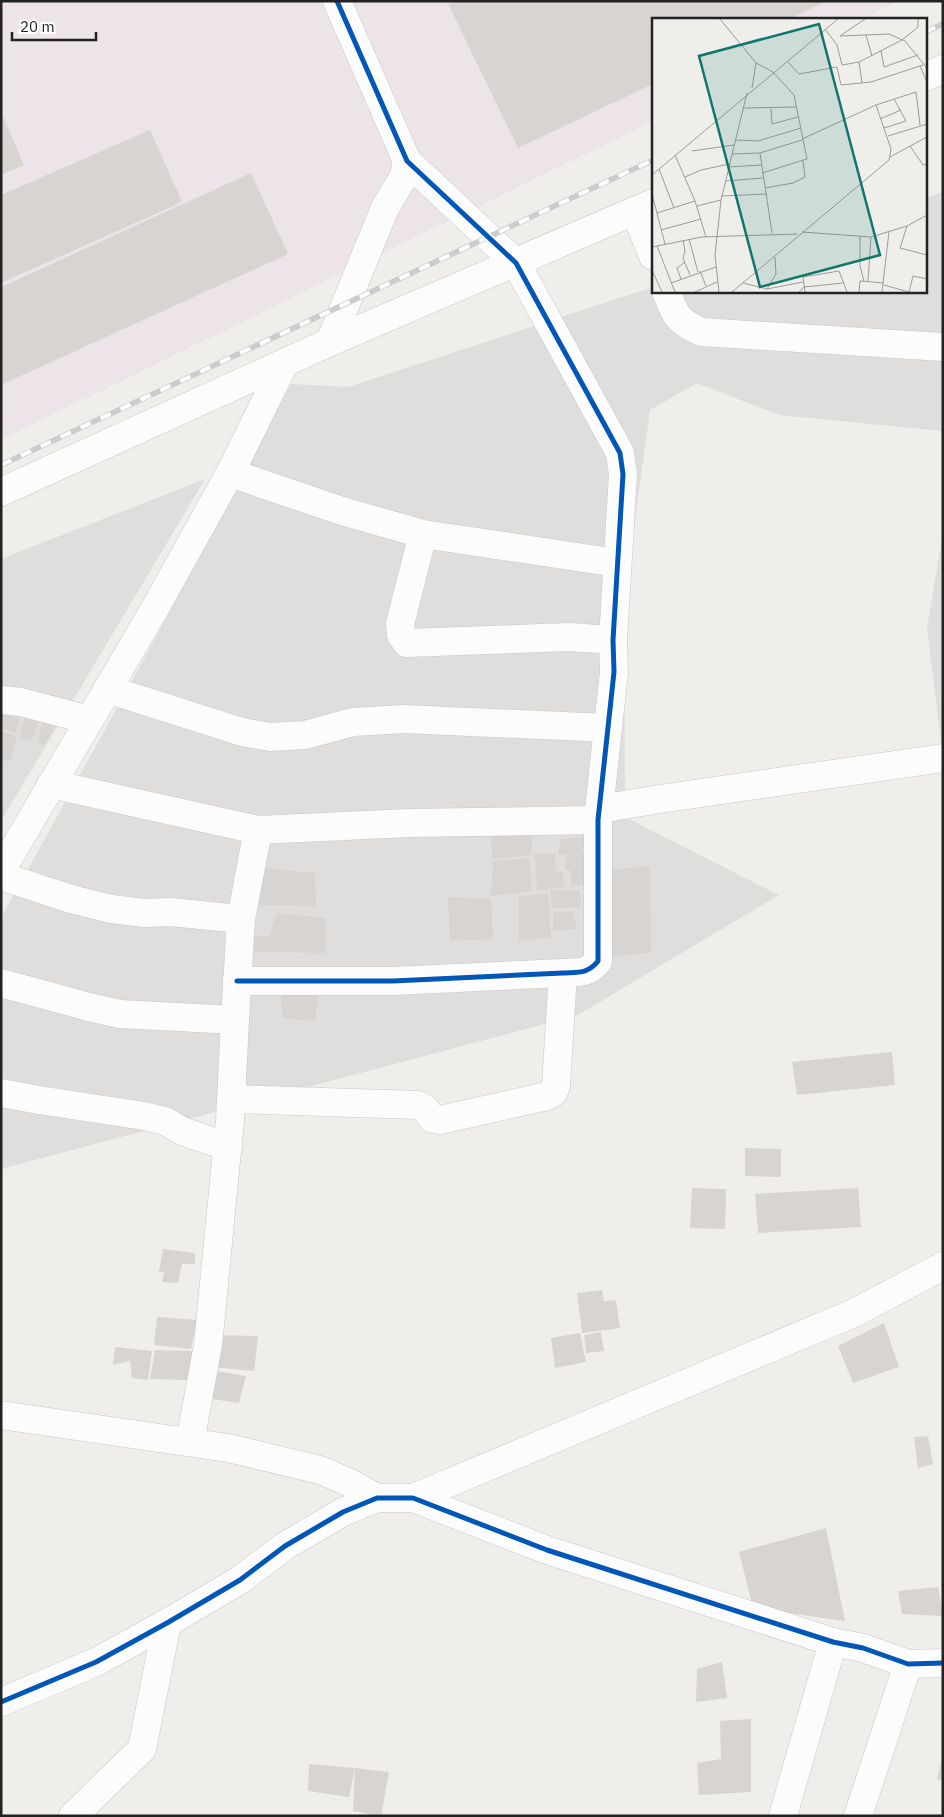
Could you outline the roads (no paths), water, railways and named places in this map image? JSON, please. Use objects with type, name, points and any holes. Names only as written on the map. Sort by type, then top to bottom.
[{"type":"street","points":[[237,981],[393,980],[583,972],[592,968],[598,961],[599,815],[614,672],[613,640],[623,474],[620,453],[516,263],[407,161],[337,1]]},
{"type":"street","points":[[926,77],[943,69]]},
{"type":"street","points":[[330,342],[385,208],[404,176],[407,161]]},
{"type":"street","points":[[1,492],[330,342],[644,207],[652,251]]},
{"type":"street","points":[[666,292],[676,317],[700,332],[943,348]]},
{"type":"street","points":[[242,919],[170,912],[145,913],[70,900],[3,864],[154,610],[230,473],[284,364]]},
{"type":"street","points":[[230,473],[342,511],[423,534],[617,563]]},
{"type":"street","points":[[423,534],[400,624],[401,635],[408,643],[569,637],[613,640]]},
{"type":"street","points":[[107,689],[242,732],[270,737],[305,735],[353,722],[404,719],[608,728]]},
{"type":"street","points":[[1,700],[21,702],[89,720]]},
{"type":"street","points":[[51,784],[258,830],[599,815],[660,798],[943,758]]},
{"type":"street","points":[[190,1442],[208,1345],[228,1147],[242,919],[258,830]]},
{"type":"street","points":[[231,1099],[418,1104],[433,1119],[440,1120],[547,1096],[553,1093],[556,1086],[563,973]]},
{"type":"street","points":[[1,983],[120,1014],[235,1020]]},
{"type":"street","points":[[1,1092],[39,1100],[144,1116],[165,1122],[182,1131],[228,1147]]},
{"type":"street","points":[[412,1498],[854,1313],[943,1266]]},
{"type":"street","points":[[1,1415],[228,1448],[320,1470],[348,1482],[377,1498]]},
{"type":"street","points":[[1,1702],[96,1662],[167,1624],[240,1580],[285,1546],[343,1512],[377,1498],[412,1498],[547,1550],[833,1642],[863,1648],[908,1664],[943,1663]]},
{"type":"street","points":[[73,1816],[142,1749],[167,1624]]},
{"type":"street","points":[[783,1816],[833,1642]]},
{"type":"street","points":[[858,1816],[908,1664]]},
{"type":"railway","points":[[926,32],[943,24]]},
{"type":"railway","points":[[1,465],[652,160]]}]
